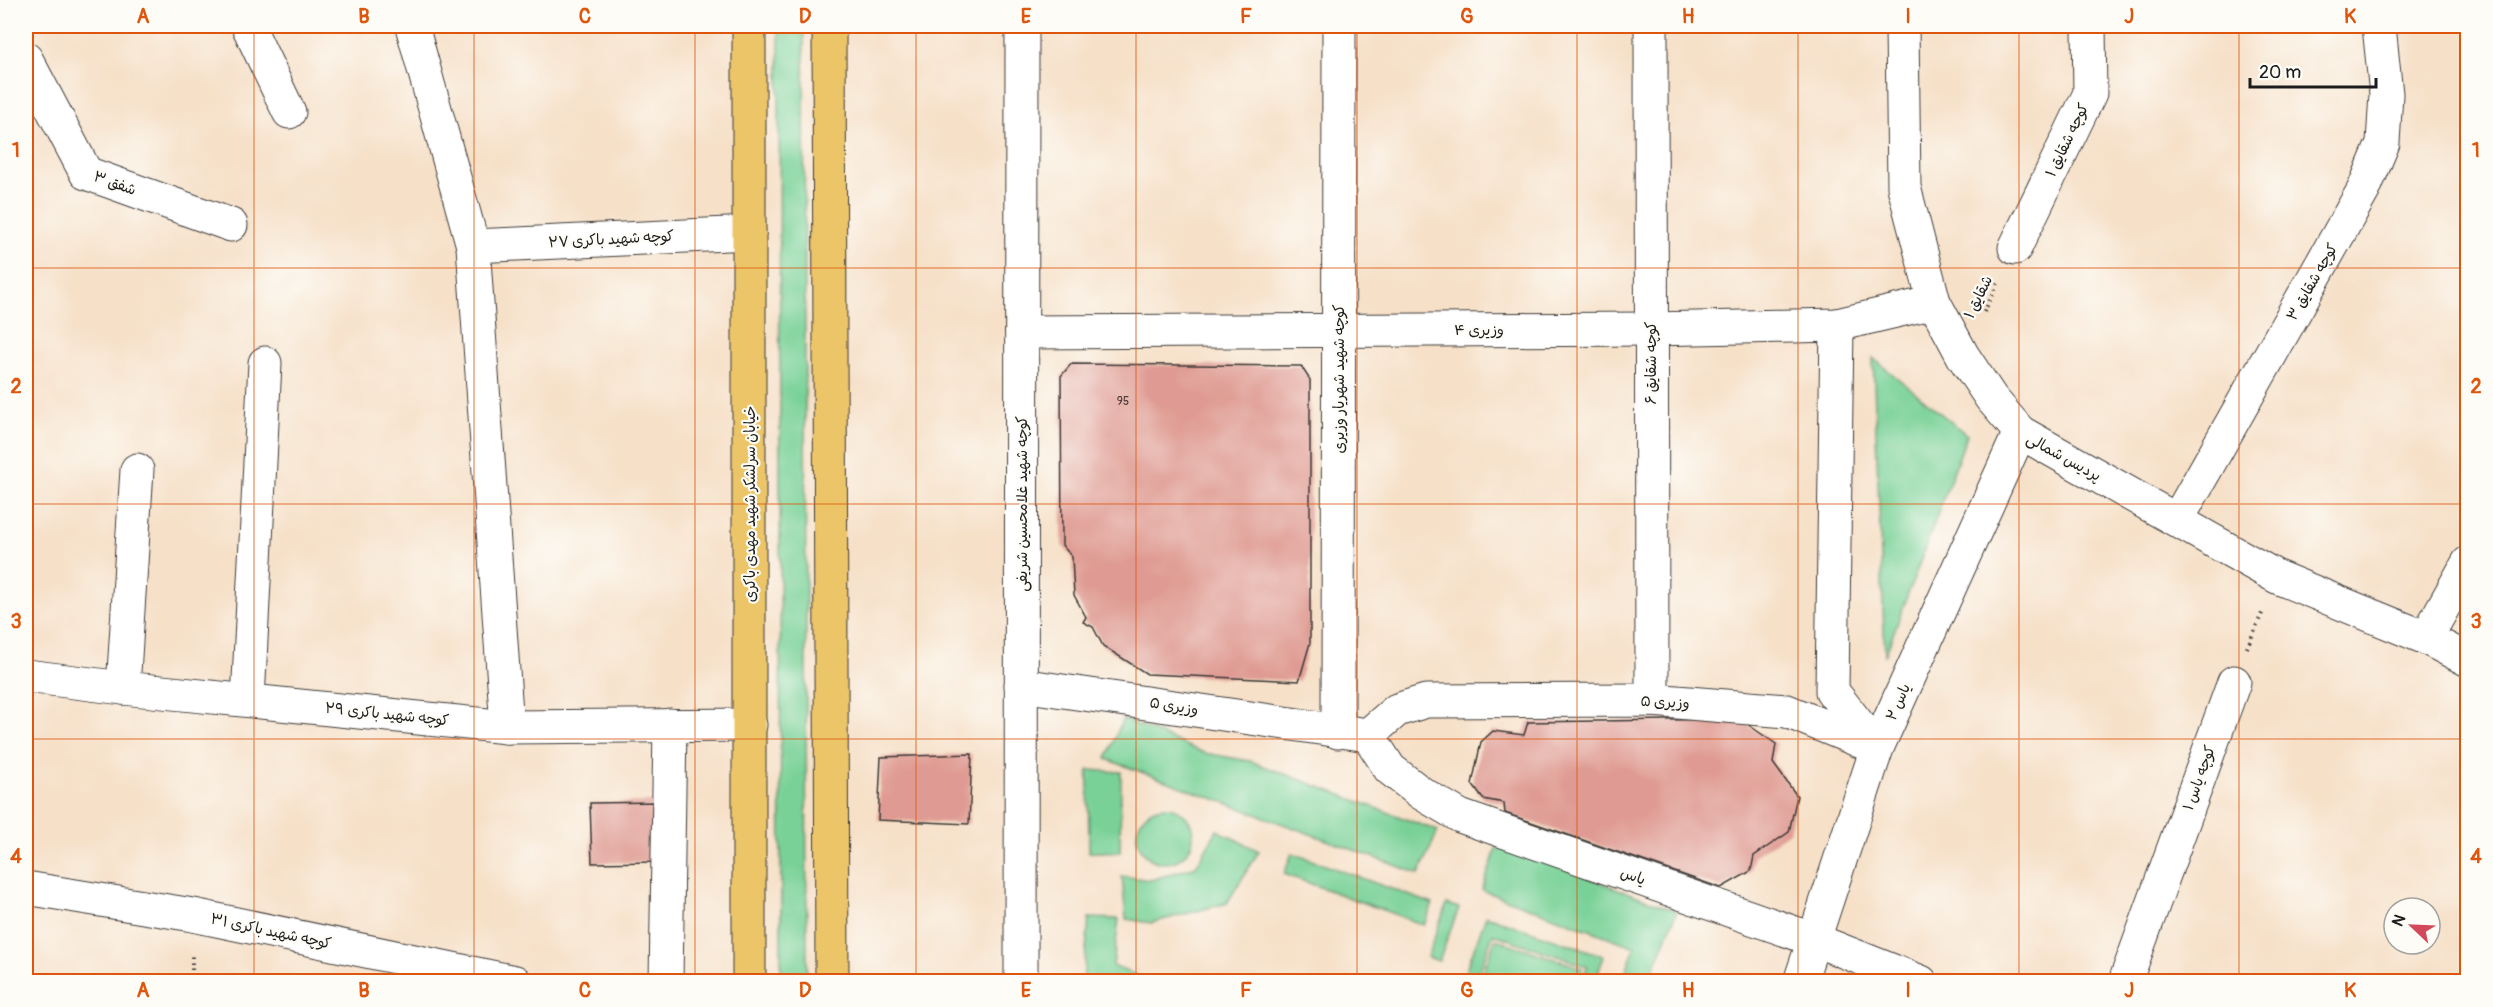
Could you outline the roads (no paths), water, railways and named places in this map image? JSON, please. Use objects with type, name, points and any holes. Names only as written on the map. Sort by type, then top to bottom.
[{"type":"main road","name":"خیابان سرلشکر شهید مهدی باکری","points":[[749,26],[749,981]]},
{"type":"main road","points":[[829,26],[832,981]]},
{"type":"street","points":[[248,26],[289,112]]},
{"type":"street","points":[[412,26],[473,246],[507,727]]},
{"type":"street","name":"کوچه شهید غلامحسین شریفی","points":[[1021,981],[1022,26]]},
{"type":"street","name":"کوچه شهید شهریار وزیری","points":[[1339,26],[1339,331],[1353,734]]},
{"type":"street","name":"کوچه شقایق ۶","points":[[1651,26],[1652,700]]},
{"type":"street","name":"پردیس شمالی","points":[[1902,26],[1904,187],[1934,303],[1962,356],[1991,398],[2020,432],[2277,577],[2426,638],[2468,660]]},
{"type":"street","name":"کوچه شقایق ۱","points":[[2015,248],[2090,93],[2089,26]]},
{"type":"street","name":"کوچه شقایق ۳","points":[[2177,520],[2368,180],[2383,143],[2386,94],[2379,26]]},
{"type":"street","name":"شفق ۳","points":[[26,59],[86,173],[231,225]]},
{"type":"street","name":"کوچه شهید باکری ۲۷","points":[[473,246],[749,233]]},
{"type":"street","name":"وزیری ۴","points":[[1022,332],[1651,329],[1837,325],[1934,303]]},
{"type":"street","points":[[1837,325],[1832,691],[1877,748]]},
{"type":"street","points":[[248,700],[265,363]]},
{"type":"street","name":"یاس ۲","points":[[1800,981],[1877,748],[2020,432]]},
{"type":"street","points":[[123,688],[137,470]]},
{"type":"street","points":[[2426,638],[2468,562]]},
{"type":"street","name":"کوچه شهید باکری ۲۹","points":[[26,676],[507,727],[750,725]]},
{"type":"street","name":"کوچه یاس ۱","points":[[2126,981],[2234,682]]},
{"type":"street","name":"وزیری ۵","points":[[1021,685],[1353,734],[1397,710],[1426,701],[1652,700],[1787,711],[1877,748]]},
{"type":"street","points":[[666,981],[670,725]]},
{"type":"street","name":"یاس","points":[[1353,734],[1390,769],[1421,793],[1460,816],[1815,940],[1921,981]]},
{"type":"street","name":"کوچه شهید باکری ۳۱","points":[[26,888],[193,915],[515,981]]}]
